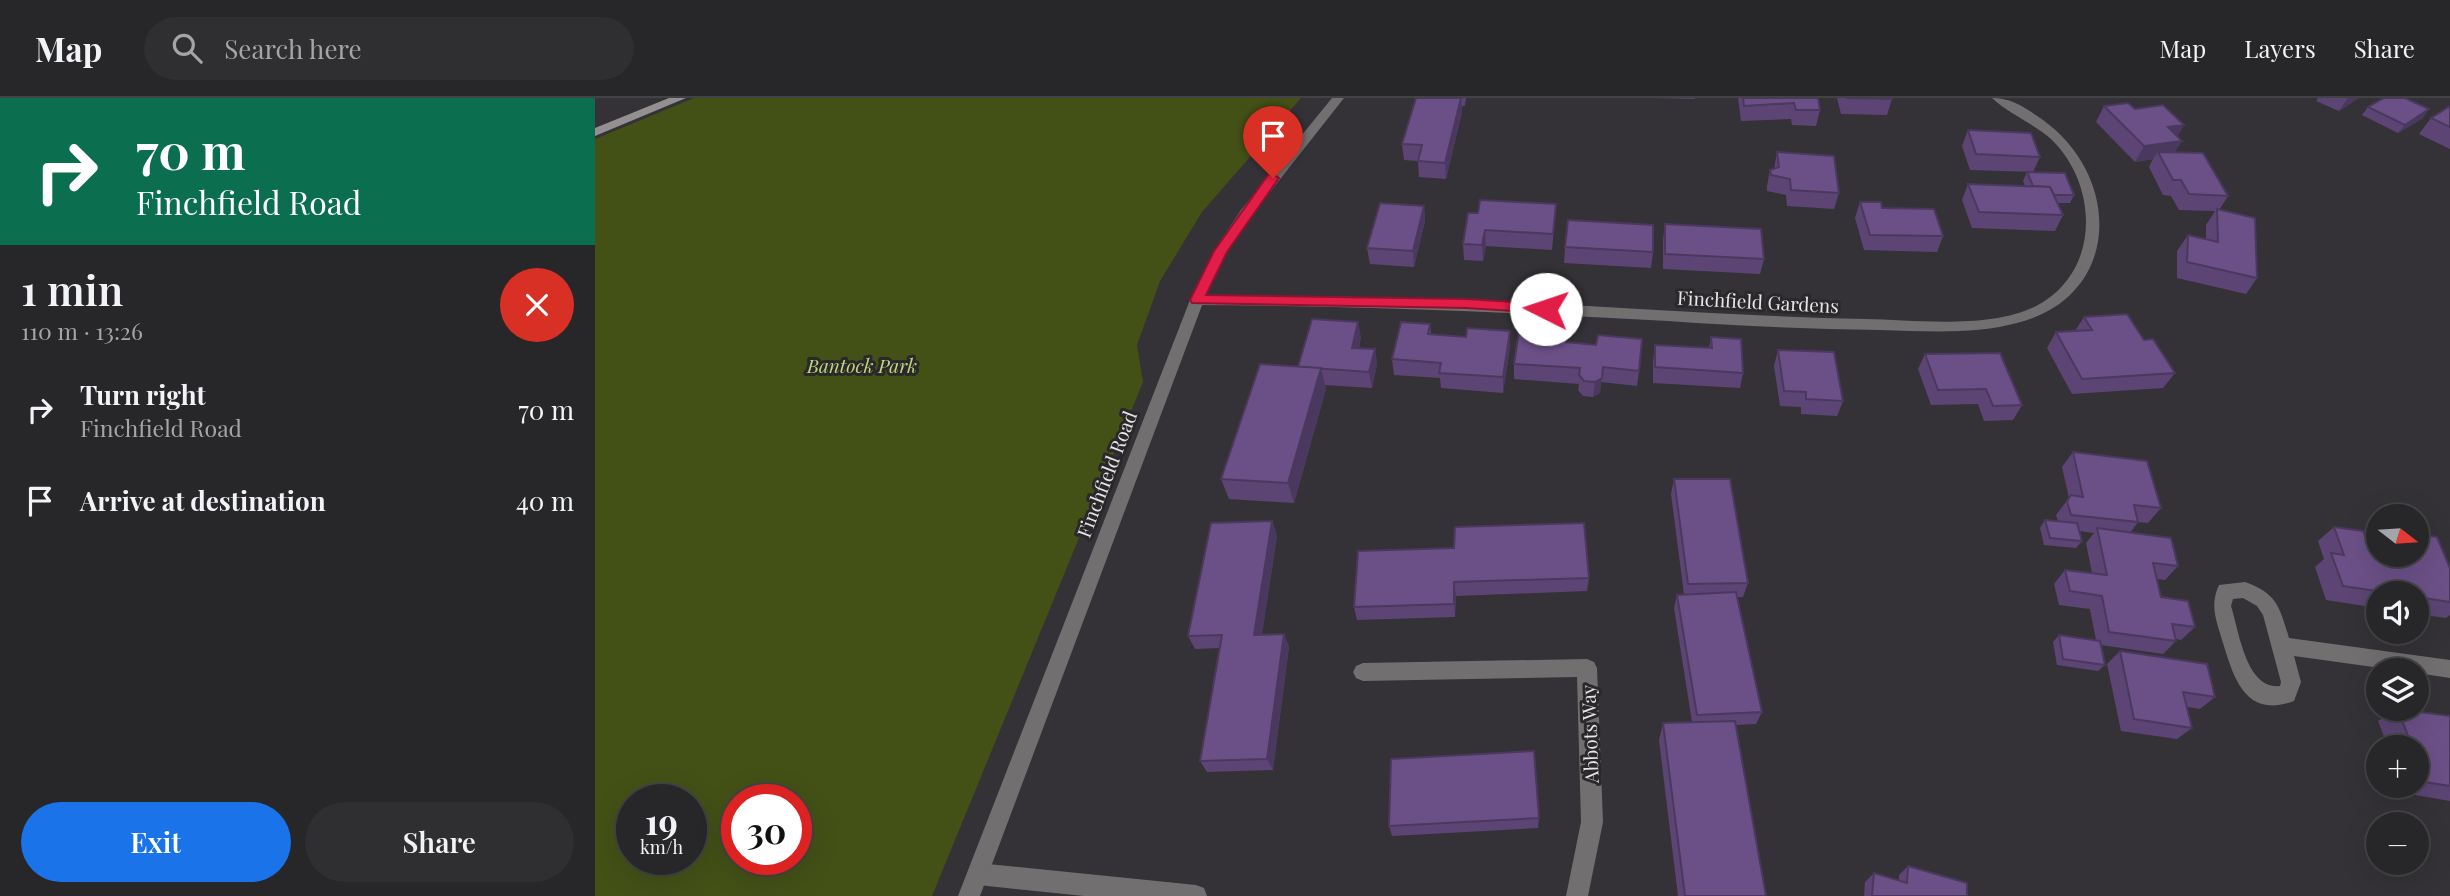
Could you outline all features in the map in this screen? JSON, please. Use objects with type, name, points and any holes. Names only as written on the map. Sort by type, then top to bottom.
[{"type":"main road","points":[[595,132],[664,101],[680,98]]},
{"type":"street","name":"Finchfield Road","points":[[969,896],[1197,300],[1221,251],[1246,213],[1338,98]]},
{"type":"street","name":"Finchfield Gardens","points":[[1197,300],[1466,303],[1785,324],[1987,324],[2038,312],[2068,289],[2086,262],[2095,233],[2093,205],[2087,178],[2073,156],[2050,130],[1998,98]]},
{"type":"street","points":[[2245,590],[2263,600],[2272,613],[2282,646],[2291,682],[2287,695],[2272,696],[2257,691],[2243,677],[2222,606],[2226,592],[2245,590]]},
{"type":"street","points":[[2282,646],[2450,669]]},
{"type":"street","name":"Abbots Way","points":[[1363,673],[1587,668],[1592,822],[1577,896]]},
{"type":"street","points":[[978,874],[1196,896]]},
{"type":"green space","name":"Bantock Park","points":[[694,98],[1301,98],[1202,212],[1160,281],[1137,345],[1143,382],[932,896],[595,896],[595,139]]},
{"type":"building","points":[[1416,98],[1461,98],[1445,163],[1418,161],[1422,145],[1402,144]]},
{"type":"building","points":[[1743,98],[1818,98],[1820,110],[1796,110],[1794,103],[1744,106]]},
{"type":"building","points":[[2384,98],[2405,98],[2429,109],[2405,125],[2368,107]]},
{"type":"building","points":[[2128,103],[2135,109],[2163,105],[2184,125],[2168,127],[2182,141],[2144,146],[2104,106]]},
{"type":"building","points":[[2450,106],[2450,127],[2431,118]]},
{"type":"building","points":[[1968,130],[2031,133],[2040,157],[1976,154]]},
{"type":"building","points":[[1777,152],[1834,156],[1839,193],[1791,190],[1790,179],[1771,175],[1770,170],[1779,167]]},
{"type":"building","points":[[2158,152],[2203,153],[2228,196],[2189,194],[2181,180],[2173,180]]},
{"type":"building","points":[[2027,172],[2065,173],[2074,195],[2054,195],[2050,187],[2033,186]]},
{"type":"building","points":[[1968,184],[2050,187],[2063,215],[1979,212]]},
{"type":"building","points":[[1480,200],[1556,204],[1553,234],[1485,230],[1482,245],[1463,244],[1468,213],[1478,213]]},
{"type":"building","points":[[1860,202],[1881,202],[1882,208],[1934,209],[1943,236],[1870,235]]},
{"type":"building","points":[[1380,203],[1424,206],[1413,251],[1367,248]]},
{"type":"building","points":[[2217,209],[2255,218],[2257,278],[2187,262],[2188,235],[2218,242]]},
{"type":"building","points":[[1568,220],[1653,225],[1653,252],[1565,247]]},
{"type":"building","points":[[1665,224],[1761,229],[1764,259],[1665,254]]},
{"type":"building","points":[[2127,314],[2144,340],[2153,339],[2175,373],[2082,379],[2056,332],[2092,330],[2084,317]]},
{"type":"building","points":[[1312,319],[1358,322],[1352,348],[1375,349],[1369,372],[1298,367]]},
{"type":"building","points":[[1401,322],[1430,324],[1428,334],[1466,337],[1467,328],[1510,331],[1503,377],[1439,373],[1441,363],[1392,359]]},
{"type":"building","points":[[1519,331],[1567,335],[1566,342],[1596,345],[1598,335],[1642,339],[1639,371],[1603,367],[1602,378],[1595,382],[1584,381],[1579,375],[1580,368],[1514,364]]},
{"type":"building","points":[[1711,337],[1741,339],[1743,373],[1655,367],[1655,345],[1712,348]]},
{"type":"building","points":[[1778,350],[1834,352],[1843,401],[1806,399],[1806,392],[1784,391]]},
{"type":"building","points":[[2000,353],[2022,405],[1993,406],[1986,389],[1938,390],[1925,354]]},
{"type":"building","points":[[1260,364],[1321,368],[1288,483],[1221,479]]},
{"type":"building","points":[[2073,452],[2147,461],[2161,508],[2134,505],[2138,522],[2071,515],[2067,501],[2071,495],[2083,497]]},
{"type":"building","points":[[1674,479],[1730,479],[1748,583],[1688,584]]},
{"type":"building","points":[[2045,520],[2077,523],[2082,541],[2050,538]]},
{"type":"building","points":[[1272,521],[1254,635],[1284,634],[1267,759],[1200,761],[1222,635],[1188,636],[1211,523]]},
{"type":"building","points":[[1584,523],[1589,578],[1454,582],[1454,604],[1354,607],[1358,551],[1454,548],[1455,527]]},
{"type":"building","points":[[2334,527],[2363,531],[2366,538],[2366,567],[2429,567],[2429,536],[2437,537],[2450,568],[2450,602],[2429,599],[2429,581],[2366,581],[2366,589],[2343,586],[2331,553],[2344,555]]},
{"type":"building","points":[[2097,528],[2171,538],[2178,566],[2153,563],[2161,597],[2188,601],[2195,627],[2172,624],[2176,641],[2109,632],[2102,596],[2070,591],[2065,570],[2107,575]]},
{"type":"building","points":[[1736,592],[1762,712],[1697,715],[1677,595]]},
{"type":"building","points":[[2059,635],[2100,641],[2105,665],[2063,659]]},
{"type":"building","points":[[2120,651],[2207,664],[2215,697],[2183,692],[2192,728],[2134,719]]},
{"type":"building","points":[[2429,713],[2450,716],[2450,786],[2429,783],[2429,735],[2408,735],[2402,721],[2429,721]]},
{"type":"building","points":[[1735,721],[1766,896],[1685,896],[1663,723]]},
{"type":"building","points":[[1534,751],[1539,818],[1389,826],[1391,759]]},
{"type":"building","points":[[1908,866],[1967,883],[1967,896],[1872,896],[1874,873],[1907,883]]},
{"type":"route","points":[[1273,178],[1221,251],[1197,300],[1466,303],[1546,309]]}]
